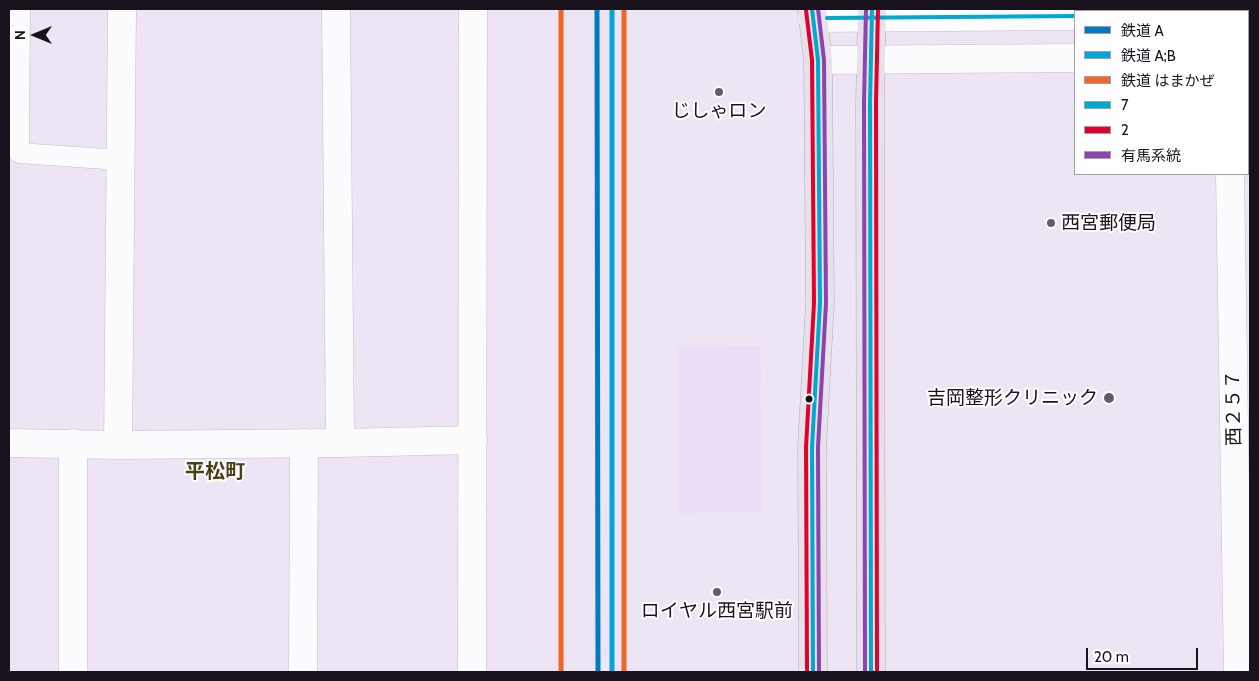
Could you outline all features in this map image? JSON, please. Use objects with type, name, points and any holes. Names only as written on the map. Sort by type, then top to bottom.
[{"type":"highway","points":[[812,13],[818,60],[820,303],[812,447],[813,672]]},
{"type":"highway","points":[[871,672],[870,113],[872,14]]},
{"type":"street","points":[[118,445],[122,9]]},
{"type":"street","points":[[336,9],[340,443]]},
{"type":"street","points":[[472,672],[473,9]]},
{"type":"street","points":[[812,13],[1074,16]]},
{"type":"street","points":[[818,60],[1074,58]]},
{"type":"street","name":"西２５７","points":[[1230,175],[1238,672]]},
{"type":"street","points":[[9,443],[118,445],[473,440]]},
{"type":"street","points":[[73,443],[73,672]]},
{"type":"street","points":[[303,672],[304,443]]},
{"type":"lane","points":[[20,9],[19,153],[120,160]]},
{"type":"shaded area","points":[[760,346],[762,512],[679,513],[678,348]]},
{"type":"rail line","name":"はまかぜ","points":[[561,9],[561,672]]},
{"type":"rail line","name":"A","points":[[597,9],[598,672]]},
{"type":"rail line","name":"A;B","points":[[612,9],[612,672]]},
{"type":"rail line","name":"はまかぜ","points":[[624,9],[624,672]]},
{"type":"transit line","name":"7","points":[[812,9],[818,60],[820,303],[812,447],[813,672]]},
{"type":"transit line","name":"有馬系統","points":[[818,9],[824,60],[826,303],[818,447],[819,672]]},
{"type":"transit line","name":"有馬系統","points":[[865,672],[864,103],[866,9]]},
{"type":"transit line","name":"7","points":[[871,672],[870,103],[872,9]]},
{"type":"transit line","name":"2","points":[[877,672],[876,103],[878,9]]},
{"type":"transit line","name":"2","points":[[806,10],[812,60],[814,303],[806,447],[807,672]]},
{"type":"transit line","name":"7","points":[[827,18],[1074,16]]},
{"type":"place","name":"じしゃロン","points":[[719,92]]},
{"type":"place","name":"西宮郵便局","points":[[1051,223]]},
{"type":"place","name":"吉岡整形クリニック","points":[[1109,398]]},
{"type":"place","name":"ロイヤル西宮駅前","points":[[717,592]]},
{"type":"district","name":"平松町","points":[[215,472]]}]
